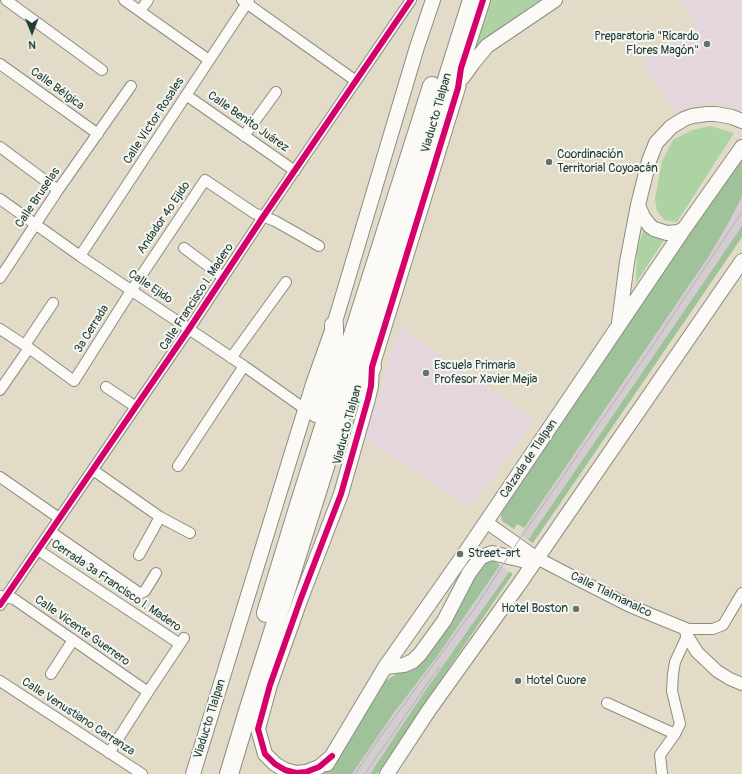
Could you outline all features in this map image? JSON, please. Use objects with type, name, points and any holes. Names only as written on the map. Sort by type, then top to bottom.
[{"type":"highway","name":"Viaducto Tlalpan","points":[[218,774],[293,525],[460,0]]},
{"type":"highway","name":"Viaducto Tlalpan","points":[[229,774],[472,0]]},
{"type":"highway","points":[[293,525],[290,509],[292,495],[320,399],[334,344],[334,324]]},
{"type":"highway","points":[[318,492],[335,466],[361,387],[372,368]]},
{"type":"main road","name":"Viaducto Tlalpan","points":[[193,774],[305,409],[334,324],[417,47],[433,0]]},
{"type":"main road","points":[[417,47],[444,0]]},
{"type":"main road","name":"Viaducto Tlalpan","points":[[332,756],[319,767],[306,772],[296,773],[285,770],[275,764],[265,754],[258,729],[270,685],[341,494],[368,399],[371,386],[372,368],[458,88],[461,68],[483,0]]},
{"type":"main road","points":[[458,88],[473,63],[487,46],[554,0]]},
{"type":"main road","points":[[618,327],[627,262],[638,205],[652,149],[671,127],[684,119],[707,114],[724,115],[741,121]]},
{"type":"main road","name":"Calzada de Tlalpan","points":[[320,774],[385,667],[742,147]]},
{"type":"main road","points":[[638,205],[643,217],[654,229],[667,233],[684,230]]},
{"type":"main road","points":[[387,774],[429,710],[537,558],[742,261]]},
{"type":"main road","points":[[385,667],[404,665],[420,654],[444,621],[469,573],[481,557],[492,553],[522,560],[537,558]]},
{"type":"street","points":[[6,0],[102,70]]},
{"type":"street","points":[[124,0],[209,60]]},
{"type":"street","points":[[140,11],[148,0]]},
{"type":"street","name":"Calle Francisco I. Madero","points":[[2,599],[38,550],[136,408],[223,276],[410,0]]},
{"type":"street","points":[[246,1],[356,81]]},
{"type":"street","name":"Calle Víctor Rosales","points":[[80,256],[246,1]]},
{"type":"street","name":"Calle Bélgica","points":[[0,64],[98,134]]},
{"type":"street","name":"Calle Bruselas","points":[[0,278],[58,190],[131,86]]},
{"type":"street","points":[[244,136],[276,92]]},
{"type":"street","name":"Calle Benito Juárez","points":[[186,95],[295,171]]},
{"type":"street","points":[[0,147],[58,190]]},
{"type":"street","name":"Andador 4º Ejido","points":[[131,291],[206,180],[254,213],[263,217]]},
{"type":"street","name":"Calle Ejido","points":[[0,199],[80,256],[244,366],[305,409]]},
{"type":"street","points":[[263,217],[275,221],[319,246]]},
{"type":"street","points":[[184,248],[223,276]]},
{"type":"street","points":[[231,358],[286,282]]},
{"type":"street","name":"3ª Cerrada","points":[[27,346],[74,381],[131,291]]},
{"type":"street","points":[[0,390],[53,303]]},
{"type":"street","points":[[0,329],[27,346]]},
{"type":"street","points":[[178,466],[244,366]]},
{"type":"street","points":[[106,387],[136,408]]},
{"type":"street","points":[[93,470],[160,517],[190,533]]},
{"type":"street","points":[[0,477],[59,518]]},
{"type":"street","points":[[138,555],[160,517]]},
{"type":"street","name":"Calle Tlalmanalco","points":[[486,522],[537,558],[576,579],[687,633]]},
{"type":"street","points":[[50,532],[138,592],[141,593],[145,591],[156,573]]},
{"type":"street","name":"Cerrada 3ª Francisco I. Madero","points":[[38,550],[182,641],[148,692]]},
{"type":"street","points":[[687,633],[713,629],[723,625],[742,594]]},
{"type":"street","name":"Calle Vicente Guerrero","points":[[2,599],[14,599],[148,692]]},
{"type":"street","points":[[687,633],[698,652],[717,670],[730,679],[742,684]]},
{"type":"street","points":[[662,774],[660,755],[675,734],[680,724],[672,691],[673,674],[675,662],[687,633]]},
{"type":"street","points":[[51,674],[73,640]]},
{"type":"street","name":"Calle Venustiano Carranza","points":[[0,681],[142,774]]},
{"type":"street","points":[[109,753],[148,692]]},
{"type":"street","points":[[607,703],[675,734]]},
{"type":"shaded area","name":"Preparatoria \"Ricardo Flores Magón\"","points":[[680,0],[742,0],[742,110],[725,103],[705,103],[689,106],[677,112],[643,63],[697,28]]},
{"type":"shaded area","points":[[742,197],[742,226],[528,540],[520,534],[709,256]]},
{"type":"shaded area","name":"Escuela Primaria Profesor Xavier Mejia","points":[[400,327],[534,419],[475,503],[468,505],[365,439]]},
{"type":"shaded area","points":[[500,565],[509,572],[423,694],[370,774],[352,774],[393,714],[438,655]]},
{"type":"green space","points":[[490,0],[545,0],[471,63]]},
{"type":"green space","points":[[711,126],[734,133],[677,222],[664,220],[657,211],[655,199],[662,161],[673,140],[692,130]]},
{"type":"green space","points":[[742,155],[742,197],[709,256],[524,528],[517,524],[514,529],[502,521],[502,509]]},
{"type":"green space","points":[[742,226],[742,237],[695,306],[533,543],[528,540]]},
{"type":"green space","points":[[644,228],[664,240],[636,283],[637,250]]},
{"type":"green space","points":[[493,560],[500,565],[438,655],[393,714],[352,774],[323,774],[384,682],[404,669],[479,564]]},
{"type":"green space","points":[[509,572],[512,573],[512,575],[377,774],[370,774],[423,694]]},
{"type":"tram line","points":[[355,774],[380,737],[477,605],[517,543],[649,351],[742,212]]},
{"type":"tram line","points":[[365,774],[439,667]]},
{"type":"cycle path","points":[[0,605],[189,329],[263,217],[411,0]]},
{"type":"cycle path","points":[[332,756],[319,767],[306,772],[296,773],[285,770],[275,764],[265,754],[258,729],[270,685],[301,598],[341,494],[368,399],[371,386],[372,367],[458,88],[461,68],[483,0]]},
{"type":"place","name":"Preparatoria \"Ricardo Flores Magón\"","points":[[707,44]]},
{"type":"place","name":"Coordinación Territorial Coyoacán","points":[[549,162]]},
{"type":"place","name":"Escuela Primaria Profesor Xavier Mejia","points":[[426,373]]},
{"type":"place","name":"Street-art","points":[[460,554]]},
{"type":"place","name":"Hotel Boston","points":[[576,609]]},
{"type":"place","name":"Hotel Cuore","points":[[518,681]]}]
